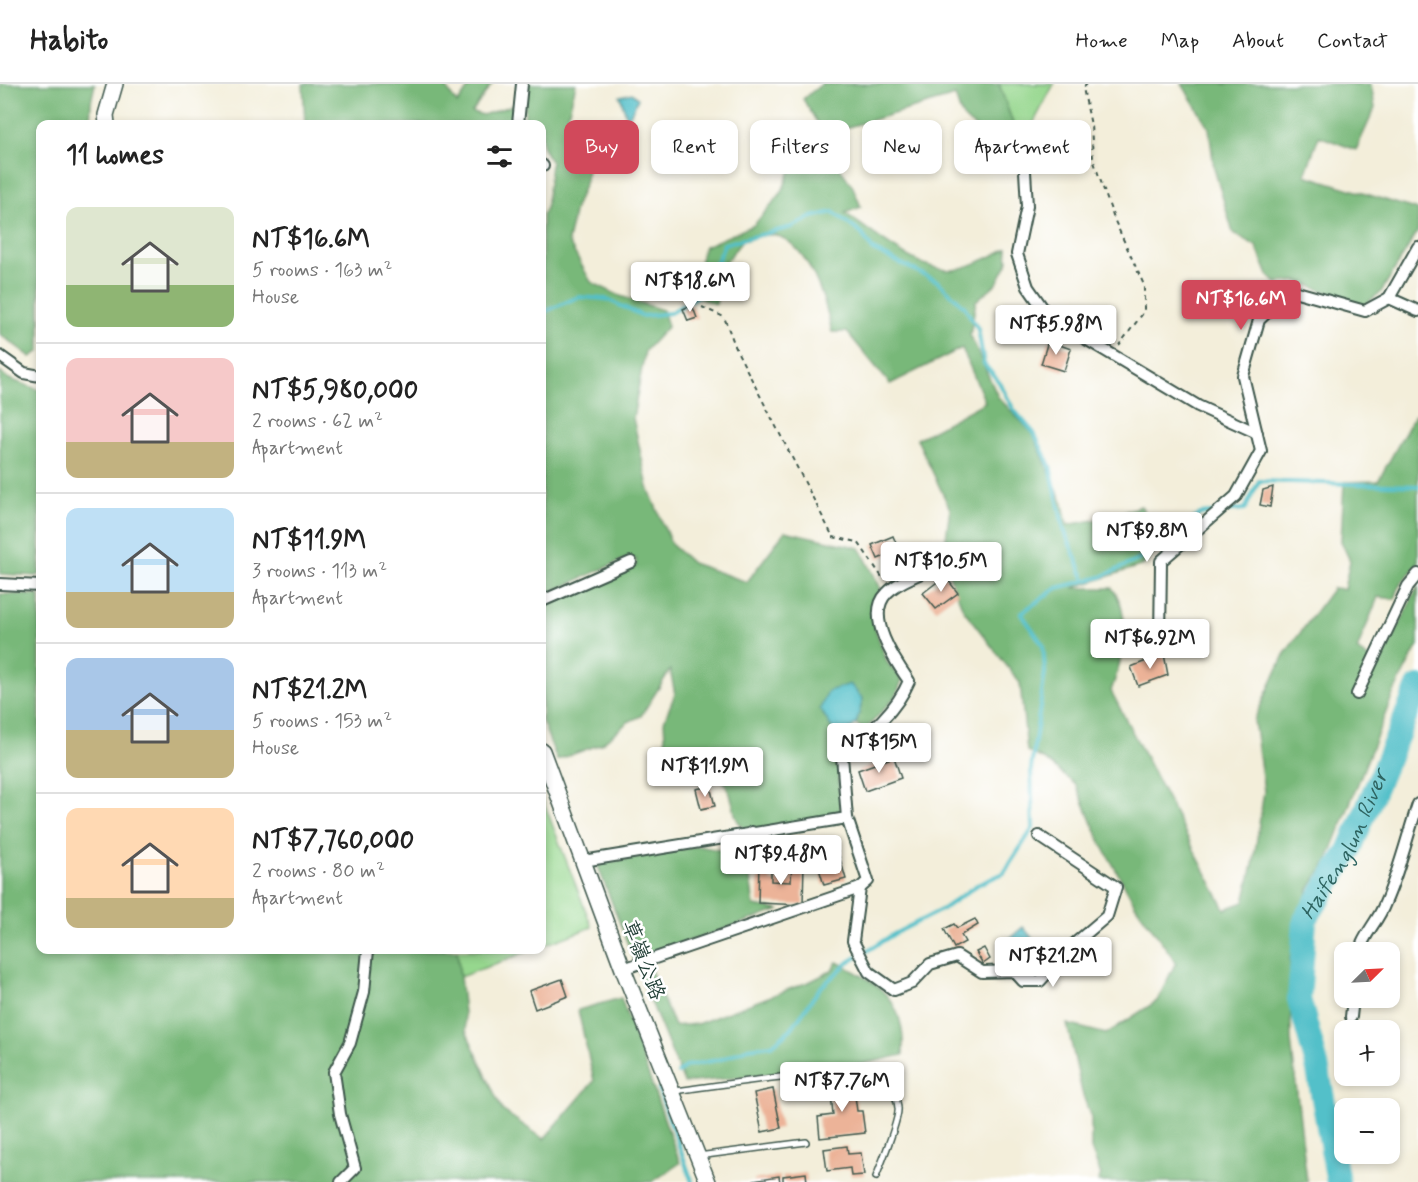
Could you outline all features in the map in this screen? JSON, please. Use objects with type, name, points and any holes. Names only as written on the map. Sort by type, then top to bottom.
[{"type":"main road","points":[[107,120],[115,84]]},
{"type":"main road","name":"草嶺公路","points":[[546,762],[623,969],[708,1182]]},
{"type":"street","points":[[519,120],[522,84]]},
{"type":"street","points":[[1026,174],[1028,206],[1017,254],[1028,287],[1049,317],[1198,406],[1257,433]]},
{"type":"street","points":[[1160,640],[1161,561],[1236,496],[1261,451],[1243,376],[1259,320],[1290,290],[1365,311],[1389,298],[1418,247]]},
{"type":"street","points":[[1389,298],[1418,310]]},
{"type":"street","points":[[0,356],[24,373],[36,375]]},
{"type":"street","points":[[546,599],[631,562]]},
{"type":"street","points":[[623,969],[860,888],[868,881],[847,818],[842,756],[885,716],[904,693],[909,681],[894,661],[880,630],[880,609],[885,594],[927,570]]},
{"type":"street","points":[[1357,694],[1408,586],[1418,574]]},
{"type":"street","points":[[0,584],[36,586]]},
{"type":"street","points":[[1362,942],[1363,937],[1379,918],[1387,899],[1418,804]]},
{"type":"street","points":[[583,861],[847,818]]},
{"type":"street","points":[[752,832],[753,843],[764,860]]},
{"type":"street","points":[[860,888],[853,941],[869,972],[894,990],[912,983],[930,964],[957,956],[982,972],[1014,971],[1023,981],[1040,981],[1074,944],[1107,916],[1116,887],[1039,836]]},
{"type":"street","points":[[341,1182],[355,1168],[340,1114],[334,1072],[350,1043],[364,992],[368,954]]},
{"type":"street","points":[[1351,1017],[1352,1008]]},
{"type":"lane","points":[[673,1091],[813,1074],[864,1074],[879,1077],[895,1094],[899,1110],[876,1177]]},
{"type":"lane","points":[[696,1156],[806,1142]]},
{"type":"path","points":[[1087,84],[1083,88],[1091,125],[1093,159],[1114,219],[1144,285],[1144,312],[1112,354]]},
{"type":"path","points":[[702,307],[723,317],[737,351],[833,537],[858,542],[874,562],[890,591]]},
{"type":"green space","points":[[0,84],[95,84],[90,120],[36,120],[36,354],[31,357],[0,334]]},
{"type":"green space","points":[[303,84],[444,84],[457,104],[471,84],[492,84],[472,112],[483,115],[513,105],[514,120],[305,120]]},
{"type":"green space","points":[[527,84],[576,84],[568,115],[570,120],[564,120],[564,174],[586,174],[575,208],[568,241],[591,282],[620,296],[663,310],[668,326],[645,351],[633,418],[648,487],[671,544],[692,563],[747,582],[785,531],[860,548],[880,587],[875,628],[887,662],[902,680],[896,696],[865,730],[856,724],[863,699],[820,709],[839,739],[837,754],[841,817],[751,834],[744,828],[736,816],[724,782],[698,752],[666,754],[664,721],[675,694],[670,670],[641,716],[628,722],[601,744],[557,760],[546,731],[546,604],[636,566],[636,559],[625,559],[546,594],[546,208],[551,163],[546,153],[546,120],[524,120]]},
{"type":"green space","points":[[822,84],[999,84],[1012,120],[966,120],[962,116],[955,96],[872,120],[862,120],[862,123],[850,126],[850,120],[816,120],[803,99]]},
{"type":"green space","points":[[999,84],[1054,84],[1035,120],[1012,120]]},
{"type":"green space","points":[[1182,84],[1371,84],[1375,108],[1356,150],[1319,136],[1305,175],[1418,210],[1418,231],[1381,292],[1363,306],[1298,281],[1276,283],[1268,275],[1256,246],[1233,233],[1214,168],[1209,128]]},
{"type":"green space","points":[[789,174],[844,174],[853,187],[861,207],[845,213],[895,249],[923,264],[938,268],[951,270],[971,265],[1007,248],[1008,262],[997,283],[976,301],[970,335],[998,397],[1033,434],[1063,504],[1067,525],[1106,518],[1141,506],[1163,543],[1143,565],[1073,588],[1112,588],[1118,599],[1122,611],[1124,638],[1119,666],[1111,691],[1225,909],[1244,902],[1253,865],[1264,791],[1254,720],[1284,655],[1333,588],[1344,589],[1350,561],[1341,541],[1344,482],[1378,481],[1415,415],[1418,416],[1418,564],[1400,585],[1395,599],[1378,597],[1357,650],[1380,666],[1418,586],[1418,645],[1394,692],[1327,862],[1309,889],[1290,958],[1291,1040],[1307,1182],[1098,1182],[1101,1175],[1091,1149],[1091,1118],[1082,1092],[1067,1024],[1106,1034],[1157,1001],[1176,962],[1136,906],[1101,843],[1076,785],[1045,760],[1027,751],[1020,683],[963,609],[943,560],[950,509],[917,439],[985,402],[962,348],[890,384],[847,332],[832,332],[820,290],[806,261],[786,240],[774,235],[762,235],[742,241],[723,265],[716,304],[691,295],[700,275],[701,255],[705,246],[754,225],[782,192]]},
{"type":"green space","points":[[0,372],[9,379],[36,389],[36,576],[0,574]]},
{"type":"green space","points":[[0,594],[36,595],[36,954],[457,954],[466,1031],[502,1110],[544,1139],[594,1081],[578,1010],[621,998],[680,1163],[652,1182],[0,1182]]},
{"type":"green space","points":[[546,808],[592,927],[546,944]]},
{"type":"green space","points":[[698,846],[730,852],[742,870],[749,871],[754,906],[780,910],[634,960],[597,864]]},
{"type":"green space","points":[[457,954],[521,954],[460,977]]},
{"type":"green space","points":[[837,962],[867,979],[888,997],[900,1021],[903,1055],[854,1066],[684,1083],[638,970],[649,966],[674,1026],[697,1024],[811,981],[831,971]]},
{"type":"water","points":[[632,93],[638,99],[629,117],[626,115],[620,96]]},
{"type":"water","points":[[850,684],[863,699],[856,724],[839,739],[820,709],[828,691]]},
{"type":"water","points":[[1023,927],[1048,957],[1028,975],[1002,945]]},
{"type":"building","points":[[692,305],[697,318],[688,321],[683,309]]},
{"type":"building","points":[[1048,341],[1071,349],[1064,371],[1041,364]]},
{"type":"building","points":[[1273,487],[1270,507],[1260,505],[1263,490]]},
{"type":"building","points":[[893,536],[899,550],[878,559],[872,545]]},
{"type":"building","points":[[945,576],[958,593],[936,609],[923,593]]},
{"type":"building","points":[[1164,654],[1168,675],[1138,686],[1131,667]]},
{"type":"building","points":[[894,757],[901,778],[865,791],[858,770]]},
{"type":"building","points":[[710,786],[715,806],[701,809],[696,789]]},
{"type":"building","points":[[755,845],[760,856],[749,861],[744,849]]},
{"type":"building","points":[[838,852],[846,879],[824,885],[816,859]]},
{"type":"building","points":[[759,862],[771,863],[771,881],[791,882],[792,862],[804,863],[803,905],[758,903]]},
{"type":"building","points":[[975,919],[978,925],[961,935],[965,942],[954,948],[944,929],[954,924],[957,928]]},
{"type":"building","points":[[984,948],[990,959],[983,964],[976,952]]},
{"type":"building","points":[[562,979],[568,996],[535,1009],[529,991]]},
{"type":"building","points":[[853,1081],[857,1111],[862,1111],[865,1133],[820,1138],[818,1117],[833,1115],[830,1083]]},
{"type":"building","points":[[773,1089],[781,1128],[762,1132],[754,1093]]},
{"type":"building","points":[[847,1146],[848,1154],[861,1153],[864,1175],[851,1176],[850,1168],[827,1171],[824,1149]]},
{"type":"building","points":[[806,1173],[807,1182],[783,1182],[783,1176]]},
{"type":"building","points":[[779,1176],[780,1182],[754,1182],[754,1180]]},
{"type":"waterway","points":[[546,311],[578,297],[606,299],[643,316],[670,313],[706,291],[724,244],[792,227],[812,217],[833,212],[862,234],[873,250],[937,281],[964,306],[978,329],[984,364],[999,382],[1014,410],[1034,433],[1050,466],[1064,530],[1085,580]]},
{"type":"waterway","points":[[1223,511],[1245,509],[1259,481],[1418,486]]},
{"type":"waterway","points":[[678,1073],[686,1066],[722,1059],[748,1048],[772,1045],[791,1029],[820,988],[849,962],[894,934],[943,909],[977,885],[1004,873],[1033,828],[1031,769],[1045,672],[1043,645],[1021,613],[1057,588],[1101,577],[1140,559],[1200,514],[1212,513]]},
{"type":"waterway","name":"Haifenglun River","points":[[1338,1182],[1317,1065],[1299,999],[1305,920],[1349,851],[1418,687]]},
{"type":"waterway","points":[[659,1089],[692,1182]]}]
